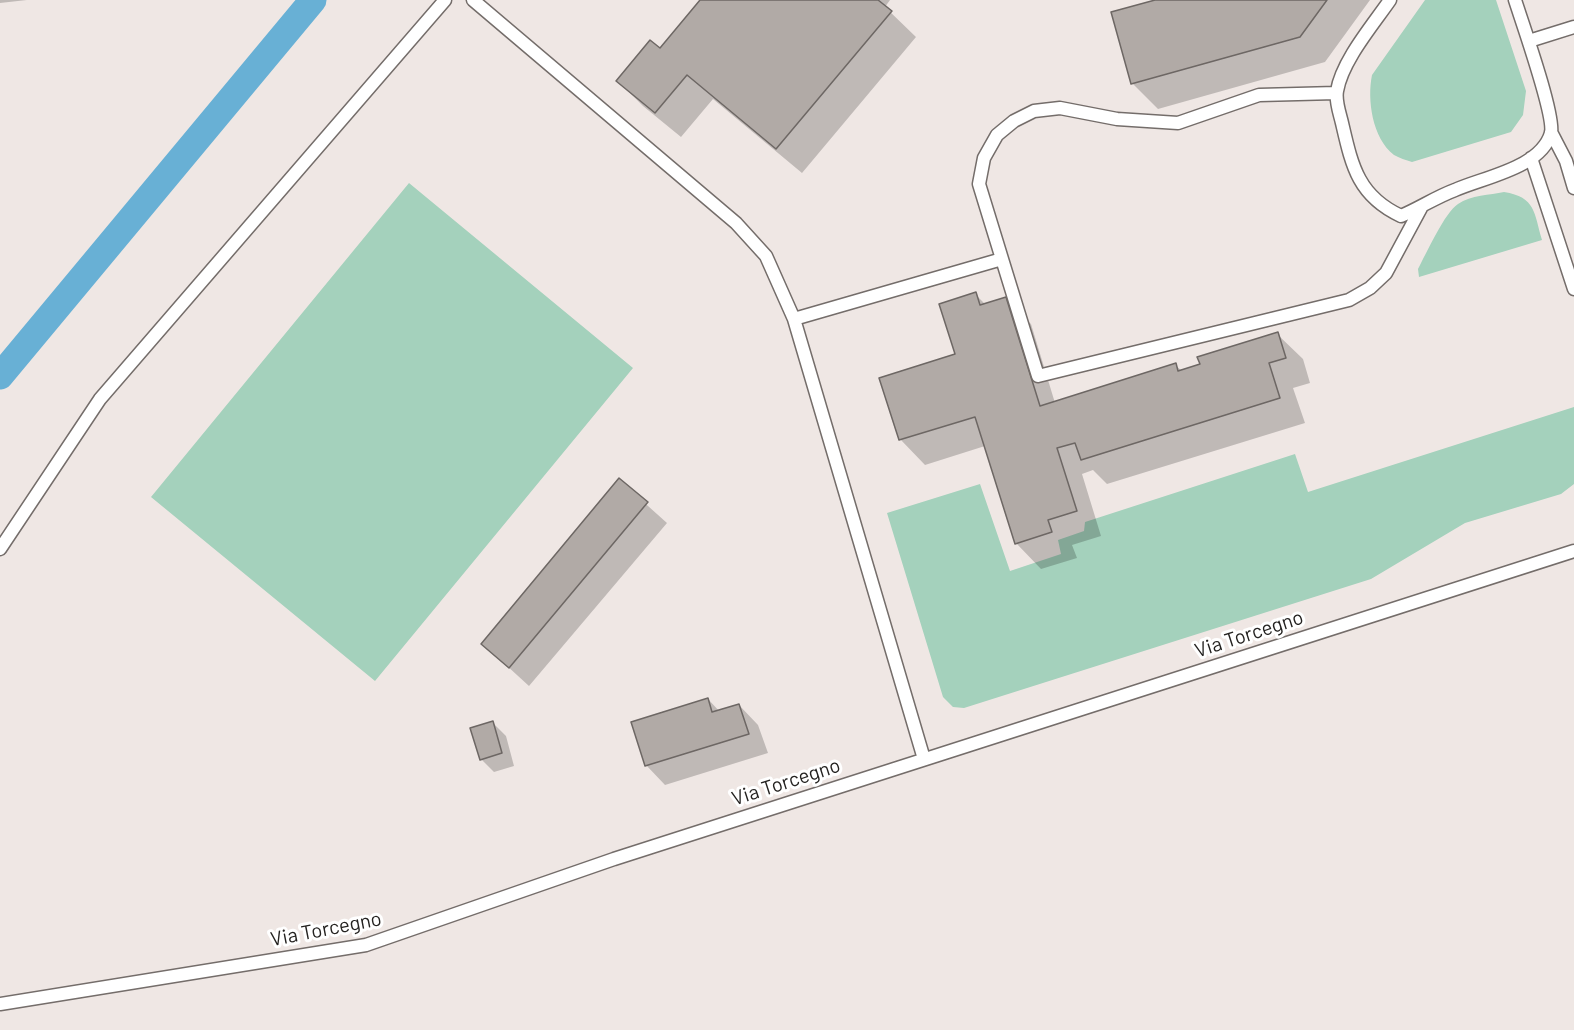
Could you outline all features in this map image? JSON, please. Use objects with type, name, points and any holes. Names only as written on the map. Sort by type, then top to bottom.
[{"type":"lane","points":[[0,549],[100,399],[445,0]]},
{"type":"lane","points":[[473,0],[736,223],[766,256],[794,320],[924,759]]},
{"type":"lane","points":[[1390,0],[1346,64],[1336,93],[1351,159],[1367,191],[1383,207],[1401,216],[1453,190],[1517,167],[1541,151],[1551,132]]},
{"type":"lane","points":[[1515,0],[1547,106],[1551,132],[1566,161],[1574,188]]},
{"type":"lane","points":[[1529,41],[1574,27]]},
{"type":"lane","points":[[1336,93],[1259,95],[1178,123],[1117,119],[1060,108],[1034,111],[1014,121],[997,135],[984,158],[979,184],[1038,376],[1350,300],[1370,288],[1386,273],[1421,208]]},
{"type":"lane","points":[[1531,158],[1574,288]]},
{"type":"lane","points":[[794,320],[1002,260]]},
{"type":"lane","name":"Via Torcegno","points":[[0,1004],[366,945],[614,859],[1574,551]]},
{"type":"green space","points":[[1425,0],[1496,0],[1526,91],[1523,115],[1511,132],[1412,162],[1394,155],[1381,139],[1373,118],[1370,95],[1372,75]]},
{"type":"green space","points":[[409,183],[633,368],[375,681],[151,497]]},
{"type":"green space","points":[[1504,192],[1514,194],[1528,202],[1535,214],[1542,240],[1419,277],[1418,269],[1453,208],[1469,199]]},
{"type":"green space","points":[[1574,407],[1574,484],[1561,494],[1465,523],[1371,579],[964,708],[953,707],[943,697],[887,513],[980,484],[1010,571],[1061,554],[1058,540],[1084,531],[1085,522],[1295,454],[1308,492]]},
{"type":"building","points":[[700,0],[878,0],[892,11],[776,149],[687,75],[655,113],[616,81],[650,40],[660,48]]},
{"type":"building","points":[[1155,0],[1327,0],[1300,37],[1131,84],[1111,12]]},
{"type":"building","points":[[976,292],[980,305],[1006,297],[1040,406],[1176,363],[1178,371],[1200,364],[1197,357],[1278,332],[1286,358],[1269,363],[1280,398],[1081,460],[1075,443],[1057,448],[1077,511],[1048,520],[1052,532],[1015,544],[975,417],[899,440],[879,378],[955,354],[939,304]]},
{"type":"building","points":[[619,478],[648,502],[509,668],[481,644]]},
{"type":"building","points":[[708,698],[712,712],[739,704],[749,734],[645,766],[631,722]]},
{"type":"building","points":[[493,721],[502,753],[480,760],[470,728]]},
{"type":"waterway","points":[[0,376],[313,0]]}]
